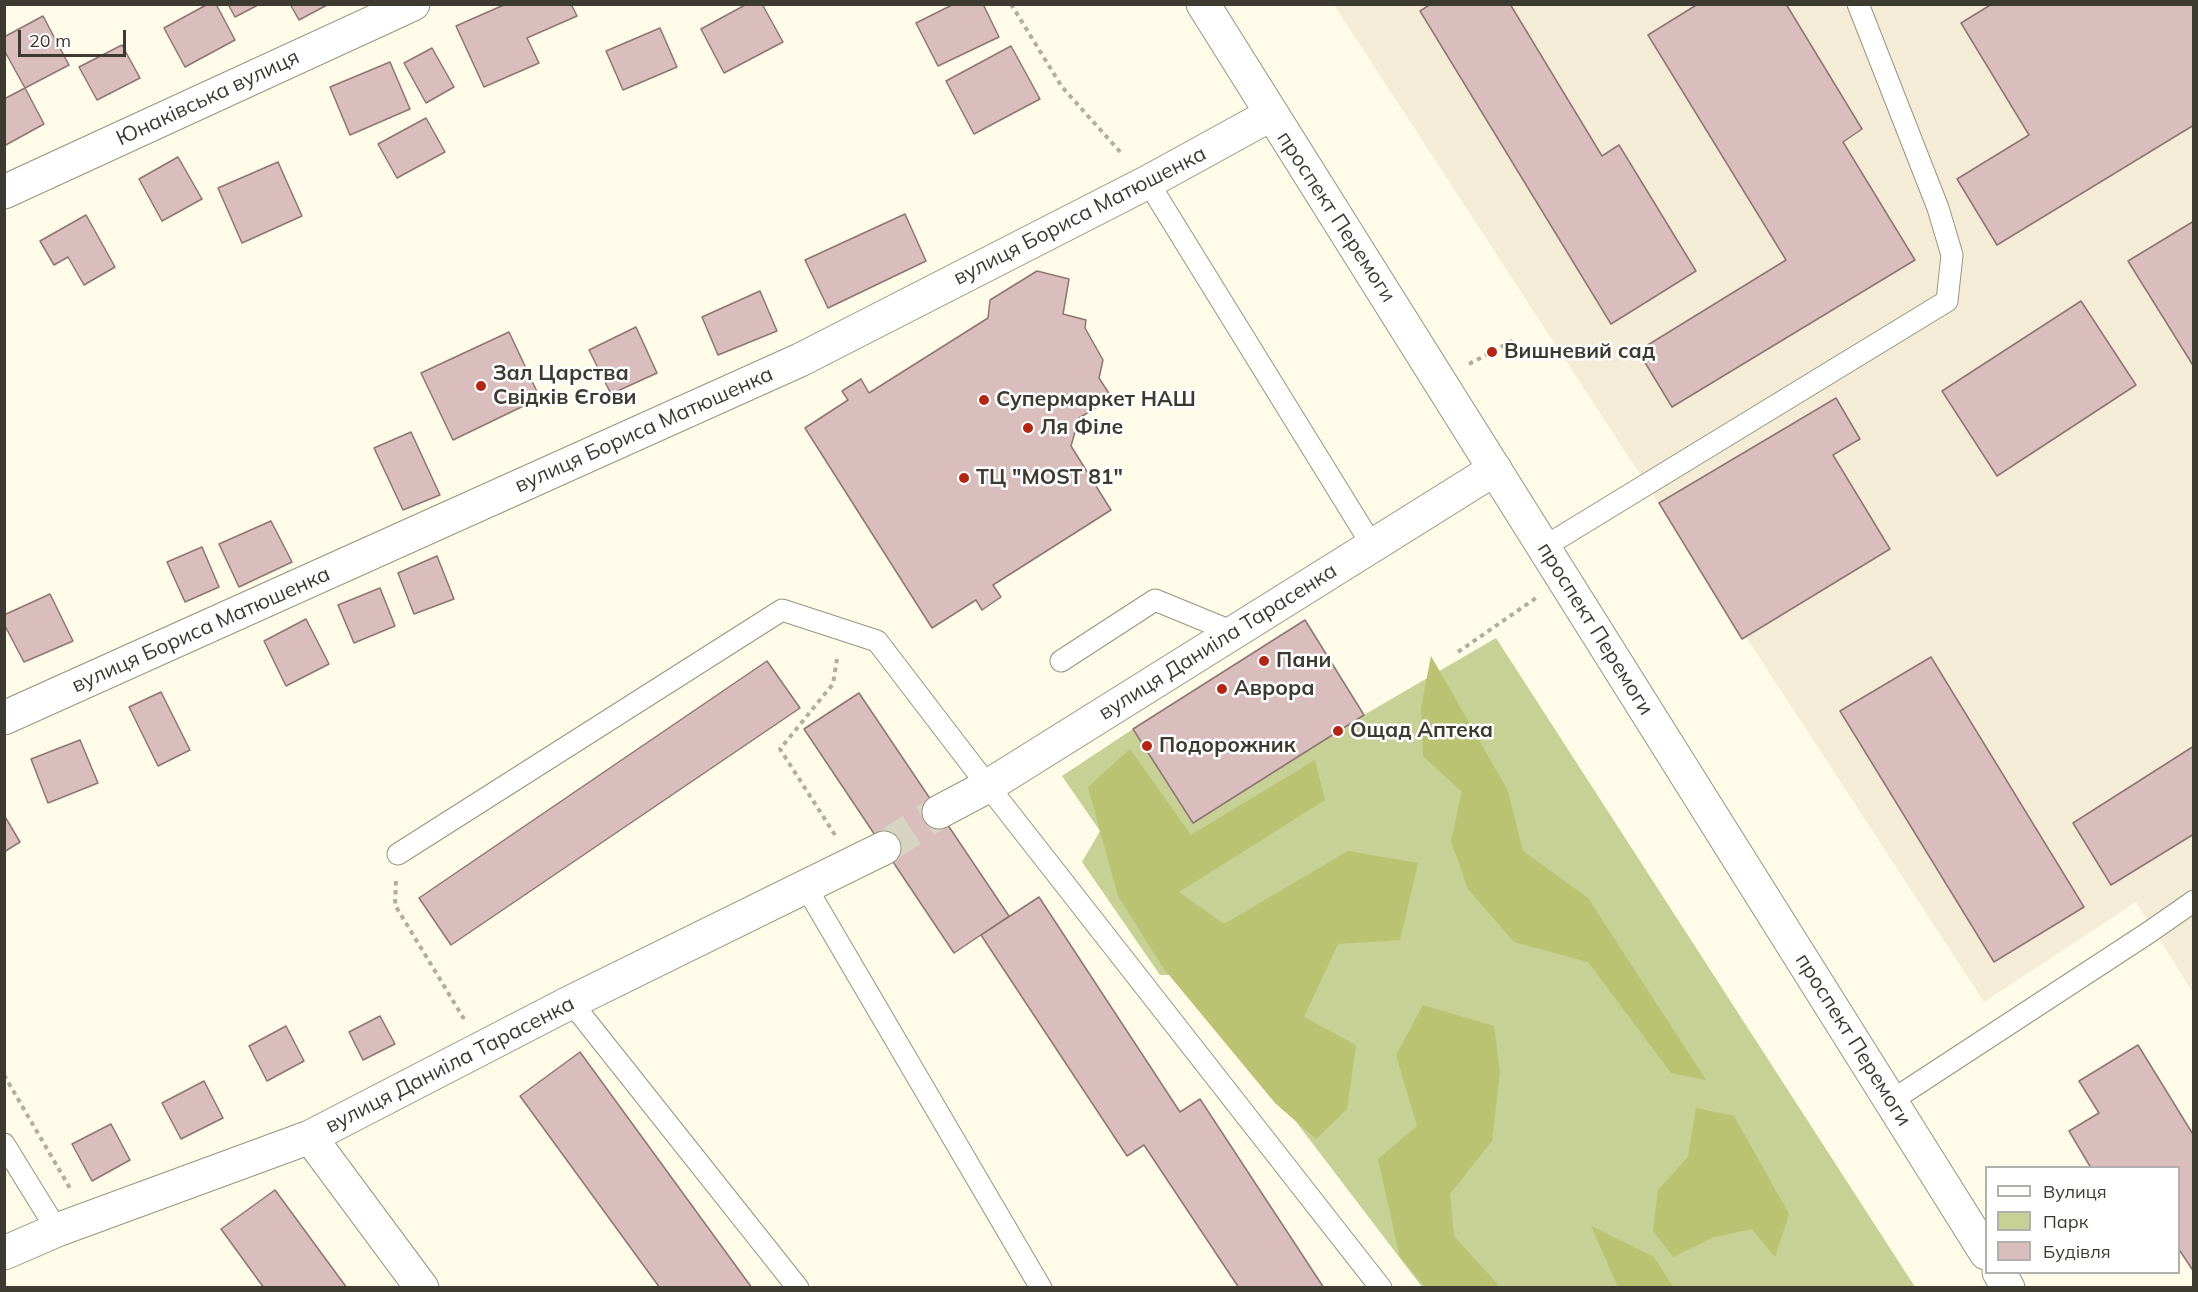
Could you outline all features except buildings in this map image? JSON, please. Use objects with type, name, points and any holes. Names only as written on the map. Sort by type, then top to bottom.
[{"type":"street","name":"Юнаківська вулиця","points":[[4,192],[413,4]]},
{"type":"street","name":"проспект Перемоги","points":[[1203,4],[1270,115],[1440,381],[1985,1251]]},
{"type":"street","name":"вулиця Бориса Матюшенка","points":[[4,718],[800,360],[1148,183],[1270,115]]},
{"type":"street","name":"вулиця Даниіла Тарасенка","points":[[939,812],[988,786],[1495,469]]},
{"type":"street","name":"вулиця Даниіла Тарасенка","points":[[4,1253],[57,1230],[310,1137],[571,1002],[884,848]]},
{"type":"street","points":[[310,1137],[422,1287]]},
{"type":"street","points":[[2000,1274],[2008,1287]]},
{"type":"lane","points":[[1544,548],[1947,301],[1952,255],[1944,227],[1858,4]]},
{"type":"lane","points":[[1148,183],[1372,545]]},
{"type":"lane","points":[[1061,661],[1155,600],[1233,632]]},
{"type":"lane","points":[[398,854],[782,610],[877,641],[1381,1287]]},
{"type":"lane","points":[[806,887],[1041,1287]]},
{"type":"lane","points":[[1891,1101],[2148,933],[2193,901]]},
{"type":"lane","points":[[571,1002],[798,1287]]},
{"type":"lane","points":[[4,1144],[57,1230]]},
{"type":"path","points":[[1011,4],[1062,87],[1148,183]]},
{"type":"path","points":[[1440,381],[1514,340]]},
{"type":"path","points":[[1458,652],[1564,580]]},
{"type":"path","points":[[842,629],[833,684],[780,748],[853,863]]},
{"type":"path","points":[[398,854],[395,905],[482,1048]]},
{"type":"path","points":[[4,1075],[88,1219]]},
{"type":"shaded area","points":[[1334,5],[2193,5],[2193,993],[2136,902],[1984,1002]]},
{"type":"green space","points":[[1496,638],[1915,1287],[1422,1287],[1184,975],[1160,975],[1082,862],[1100,831],[1062,776],[1133,729],[1193,823],[1364,715]]},
{"type":"green space","points":[[1431,656],[1508,791],[1523,851],[1588,898],[1706,1080],[1671,1073],[1588,962],[1514,942],[1468,889],[1451,841],[1462,792],[1423,756],[1421,708]]},
{"type":"green space","points":[[1130,749],[1191,835],[1315,760],[1325,800],[1179,892],[1224,924],[1348,851],[1418,863],[1400,940],[1338,944],[1304,1017],[1356,1045],[1347,1109],[1316,1139],[1275,1103],[1164,969],[1118,896],[1088,787]]},
{"type":"green space","points":[[1423,1005],[1494,1026],[1500,1072],[1492,1141],[1450,1194],[1454,1236],[1500,1287],[1425,1287],[1400,1257],[1378,1159],[1417,1126],[1396,1055]]},
{"type":"green space","points":[[1696,1108],[1734,1116],[1789,1214],[1775,1257],[1752,1229],[1714,1237],[1673,1257],[1653,1231],[1658,1190],[1688,1157]]},
{"type":"green space","points":[[1591,1226],[1654,1257],[1673,1287],[1618,1287]]},
{"type":"tunnel","points":[[884,848],[939,812]]},
{"type":"place","name":"Вишневий сад","points":[[1492,352]]},
{"type":"place","name":"Зал Царства Свідків Єгови","points":[[481,386]]},
{"type":"place","name":"Супермаркет НАШ","points":[[984,400]]},
{"type":"place","name":"Ля Філе","points":[[1028,428]]},
{"type":"place","name":"ТЦ \"MOST 81\"","points":[[964,478]]},
{"type":"place","name":"Пани","points":[[1264,661]]},
{"type":"place","name":"Аврора","points":[[1222,689]]},
{"type":"place","name":"Ощад Аптека","points":[[1338,731]]},
{"type":"place","name":"Подорожник","points":[[1147,746]]}]
